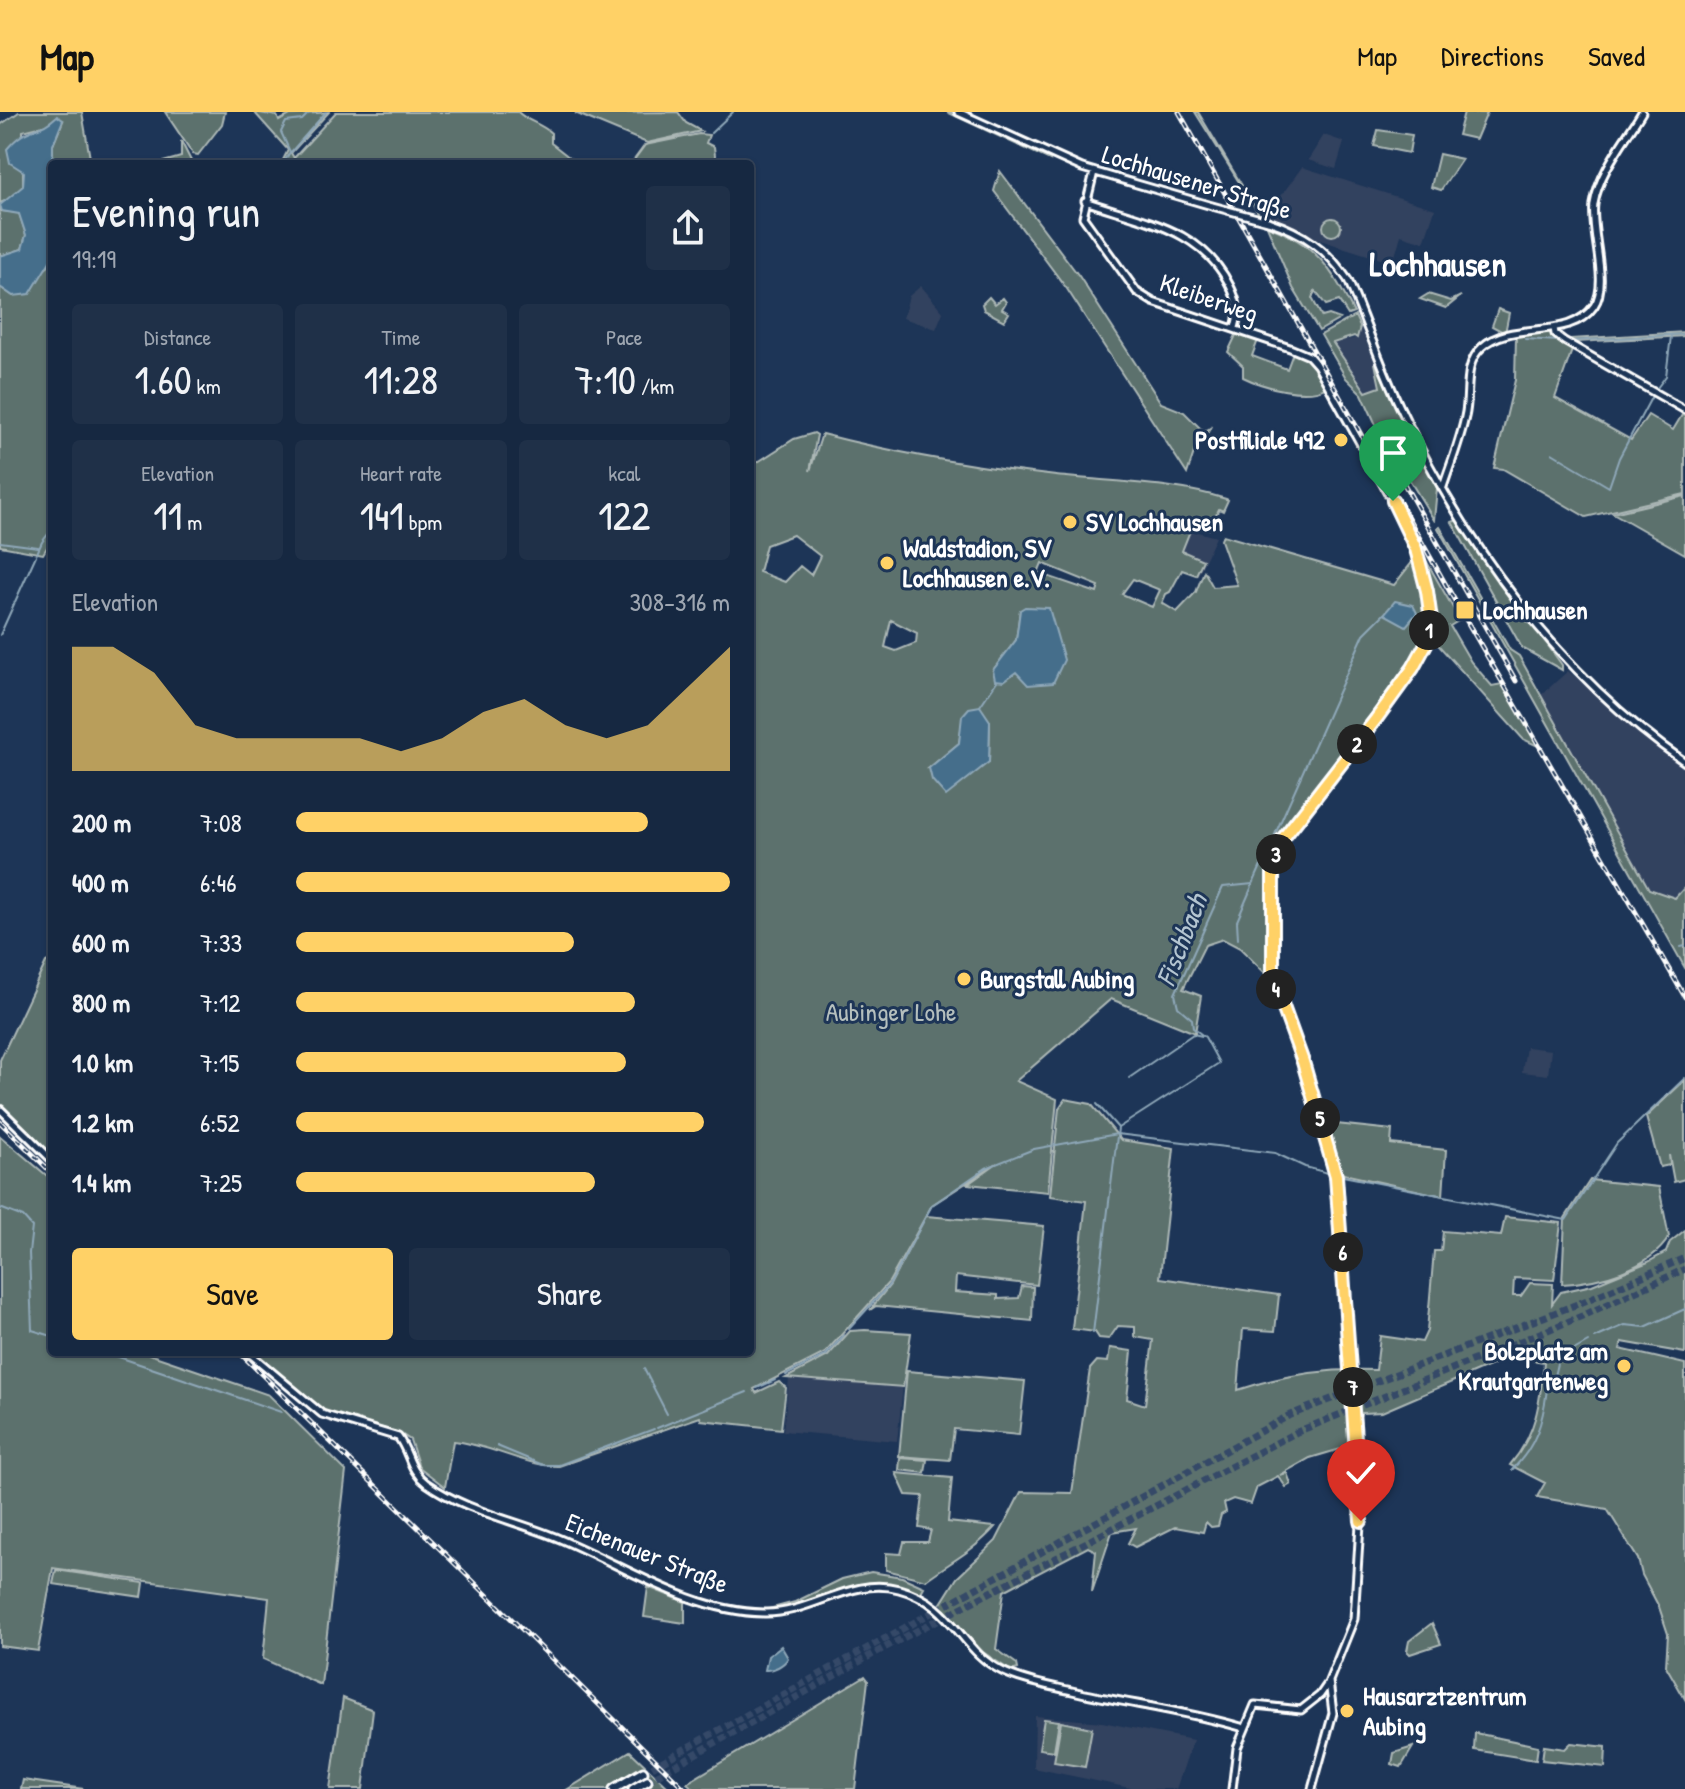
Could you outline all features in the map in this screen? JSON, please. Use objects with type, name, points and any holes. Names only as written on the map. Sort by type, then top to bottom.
[{"type":"highway","points":[[614,1789],[643,1772]]},
{"type":"highway","points":[[633,1789],[647,1781]]},
{"type":"main road","name":"Lochhausener Straße","points":[[958,112],[1094,172],[1268,221],[1313,241],[1348,280],[1398,403],[1434,472],[1513,596],[1550,644],[1586,681],[1685,762]]},
{"type":"main road","points":[[1443,488],[1466,414],[1469,371],[1481,348],[1513,334],[1554,328],[1576,321],[1597,301],[1600,288],[1594,204],[1607,173],[1642,112]]},
{"type":"main road","points":[[1094,172],[1085,201],[1190,238],[1211,253],[1237,299],[1235,328]]},
{"type":"main road","name":"Kleiberweg","points":[[1085,201],[1083,217],[1143,297],[1309,356],[1357,433],[1416,549],[1431,620],[1426,644],[1413,668],[1281,841],[1274,863],[1273,979],[1303,1062],[1335,1174],[1362,1535],[1354,1619],[1329,1681]]},
{"type":"main road","points":[[1554,328],[1555,334],[1564,341],[1685,410]]},
{"type":"main road","points":[[1434,472],[1448,471]]},
{"type":"main road","points":[[0,1109],[48,1156]]},
{"type":"main road","name":"Eichenauer Straße","points":[[253,1356],[322,1414],[398,1437],[415,1473],[453,1499],[557,1538],[693,1597],[737,1611],[768,1613],[803,1607],[853,1589],[879,1586],[902,1590],[934,1604],[981,1655],[1004,1672],[1044,1685],[1244,1728]]},
{"type":"main road","points":[[1232,1789],[1237,1748],[1258,1704],[1301,1710],[1320,1695],[1329,1681]]},
{"type":"main road","points":[[1312,1789],[1333,1713],[1329,1681]]},
{"type":"main road","points":[[1320,1695],[1331,1697]]},
{"type":"shaded area","points":[[57,116],[63,120],[53,145],[53,160],[48,160],[48,265],[30,294],[13,296],[0,287],[0,256],[22,249],[26,235],[19,214],[2,211],[0,205],[23,186],[24,172],[10,163],[7,149],[21,136]]},
{"type":"shaded area","points":[[1324,135],[1344,142],[1336,169],[1308,160]]},
{"type":"shaded area","points":[[1302,167],[1435,209],[1424,242],[1401,235],[1393,263],[1320,240],[1272,217],[1273,207]]},
{"type":"shaded area","points":[[921,286],[943,312],[936,329],[903,318],[909,296]]},
{"type":"shaded area","points":[[1360,327],[1375,363],[1380,387],[1366,392],[1333,343],[1357,338]]},
{"type":"shaded area","points":[[1190,530],[1216,537],[1198,575],[1166,561],[1174,536]]},
{"type":"shaded area","points":[[1395,601],[1413,605],[1417,613],[1406,626],[1384,614]]},
{"type":"shaded area","points":[[1025,607],[1049,608],[1064,660],[1053,683],[1028,685],[1016,672],[1004,681],[995,680],[993,670],[1016,640],[1020,610]]},
{"type":"shaded area","points":[[1568,671],[1685,767],[1685,887],[1675,898],[1649,889],[1540,696]]},
{"type":"shaded area","points":[[980,706],[990,721],[989,762],[946,796],[932,780],[929,768],[959,743],[962,716],[969,708]]},
{"type":"shaded area","points":[[1526,1047],[1551,1050],[1548,1075],[1522,1072]]},
{"type":"shaded area","points":[[789,1379],[903,1387],[897,1441],[783,1431]]},
{"type":"shaded area","points":[[781,1646],[788,1658],[778,1667],[765,1670],[768,1656]]},
{"type":"shaded area","points":[[1035,1716],[1102,1722],[1193,1740],[1176,1789],[1135,1789],[1034,1768]]},
{"type":"green space","points":[[19,112],[82,112],[90,160],[53,160],[53,145],[63,121],[23,131],[23,186],[12,198],[0,203],[0,125]]},
{"type":"green space","points":[[165,112],[225,112],[222,124],[198,155],[193,154]]},
{"type":"green space","points":[[254,112],[277,116],[279,121],[290,115],[329,112],[291,153],[294,158],[336,112],[518,112],[551,133],[551,143],[573,160],[283,160],[288,150]]},
{"type":"green space","points":[[678,112],[686,123],[701,131],[647,143],[575,113]]},
{"type":"green space","points":[[947,112],[967,112],[1048,150],[1050,160]]},
{"type":"green space","points":[[1195,112],[1198,112],[1259,214]]},
{"type":"green space","points":[[1464,112],[1487,113],[1476,139],[1458,135]]},
{"type":"green space","points":[[1378,130],[1412,135],[1409,153],[1374,146]]},
{"type":"green space","points":[[699,134],[709,135],[706,143],[714,147],[716,160],[634,160],[645,145]]},
{"type":"green space","points":[[181,141],[190,160],[170,160],[181,157]]},
{"type":"green space","points":[[1439,154],[1462,159],[1441,190],[1431,187]]},
{"type":"green space","points":[[1000,171],[1079,276],[1161,403],[1184,412],[1204,432],[1210,428],[1204,441],[1197,443],[1187,474],[1067,289],[994,191]]},
{"type":"green space","points":[[0,205],[2,211],[19,213],[26,235],[22,249],[0,256]]},
{"type":"green space","points":[[1332,218],[1341,227],[1332,236],[1323,227]]},
{"type":"green space","points":[[1267,226],[1298,240],[1320,259],[1338,283],[1354,313],[1348,315],[1339,301],[1326,305],[1315,291],[1312,298],[1322,317],[1329,315],[1340,319],[1319,331],[1293,288]]},
{"type":"green space","points":[[48,267],[48,546],[43,554],[0,546],[0,287],[13,296]]},
{"type":"green space","points":[[1428,294],[1451,301],[1461,296],[1446,308],[1420,299]]},
{"type":"green space","points":[[989,297],[995,304],[1003,298],[1006,302],[1002,309],[1009,313],[1004,321],[984,310],[982,304]]},
{"type":"green space","points":[[1498,309],[1509,313],[1505,333],[1492,326]]},
{"type":"green space","points":[[1355,316],[1360,327],[1357,338],[1354,336],[1333,343],[1366,392],[1380,387],[1375,363],[1437,488],[1434,520],[1377,427],[1362,394],[1346,378],[1321,335]]},
{"type":"green space","points":[[1549,332],[1572,350],[1555,398],[1631,440],[1648,415],[1673,430],[1682,415],[1685,416],[1685,494],[1586,517],[1503,469],[1494,468],[1515,380],[1516,337]]},
{"type":"green space","points":[[1685,332],[1685,336],[1576,342],[1570,339]]},
{"type":"green space","points":[[1237,333],[1258,340],[1252,356],[1287,369],[1293,353],[1308,358],[1327,387],[1297,392],[1273,388],[1243,377],[1243,366],[1228,352]]},
{"type":"green space","name":"Aubinger Lohe","points":[[814,433],[817,435],[810,471],[822,434],[968,464],[1205,493],[1228,500],[1223,511],[1219,509],[1209,529],[1192,526],[1182,551],[1203,560],[1196,575],[1182,570],[1166,594],[1162,603],[1177,612],[1196,592],[1204,571],[1213,587],[1237,585],[1221,540],[1223,535],[1394,585],[1413,561],[1407,544],[1410,541],[1428,619],[1421,646],[1322,784],[1278,837],[1271,858],[1269,977],[1240,948],[1223,939],[1205,945],[1183,989],[1201,996],[1195,1033],[1111,999],[1016,1081],[1057,1099],[1048,1192],[968,1184],[997,1163],[932,1205],[889,1282],[825,1353],[754,1389],[756,1393],[779,1382],[786,1388],[781,1429],[701,1420],[700,1417],[559,1466],[534,1463],[453,1441],[445,1487],[419,1467],[410,1440],[398,1432],[332,1415],[298,1393],[260,1356],[754,1356],[754,464],[794,439]],"holes":[[[793,535],[820,556],[811,575],[800,566],[785,582],[759,572],[766,545]],[[1042,563],[1099,586],[1097,593],[1038,573]],[[1133,579],[1160,590],[1152,607],[1122,594]],[[1020,610],[1016,672],[1009,676],[993,670],[1016,640]],[[891,620],[917,633],[916,643],[896,651],[885,647]],[[963,716],[990,721],[989,762],[929,768],[959,743]]]},
{"type":"green space","points":[[1685,496],[1685,554],[1613,513]]},
{"type":"green space","points":[[1458,520],[1562,665],[1562,670],[1522,648],[1452,522]]},
{"type":"green space","points":[[1438,528],[1510,650],[1519,656],[1649,889],[1675,898],[1685,887],[1685,968]]},
{"type":"green space","points":[[1424,557],[1460,620],[1450,626],[1471,662],[1492,686],[1502,684],[1542,748],[1523,739],[1431,637],[1432,597]]},
{"type":"green space","points":[[46,962],[48,1150],[0,1104],[0,1060]]},
{"type":"green space","points":[[1685,1080],[1685,1179],[1674,1182],[1669,1155],[1670,1165],[1660,1167],[1646,1117]]},
{"type":"green space","points":[[1065,1099],[1091,1104],[1121,1140],[1174,1148],[1160,1278],[1279,1295],[1275,1331],[1243,1329],[1238,1390],[1306,1373],[1376,1370],[1380,1336],[1422,1342],[1427,1331],[1434,1251],[1441,1251],[1443,1231],[1501,1236],[1505,1217],[1561,1223],[1554,1280],[1514,1278],[1513,1296],[1521,1296],[1530,1283],[1553,1284],[1552,1304],[1561,1292],[1592,1285],[1666,1252],[1670,1242],[1685,1230],[1685,1353],[1622,1342],[1620,1349],[1685,1364],[1685,1699],[1666,1666],[1668,1634],[1659,1607],[1642,1575],[1638,1559],[1607,1509],[1537,1497],[1545,1483],[1510,1465],[1532,1429],[1541,1390],[1544,1362],[1526,1359],[1524,1351],[1382,1412],[1362,1413],[1349,1430],[1351,1446],[1310,1458],[1280,1475],[1287,1473],[1291,1484],[1286,1487],[1278,1476],[1257,1487],[1251,1504],[1233,1499],[1224,1503],[1226,1512],[1221,1515],[1218,1526],[1211,1527],[1206,1522],[1203,1532],[1175,1527],[1135,1547],[1128,1543],[1136,1528],[1112,1532],[1092,1592],[1096,1551],[1088,1547],[1004,1591],[996,1649],[1017,1664],[1018,1669],[1011,1671],[983,1652],[940,1605],[957,1578],[996,1541],[1021,1492],[1072,1493],[1090,1369],[1097,1361],[1108,1362],[1110,1348],[1132,1351],[1127,1399],[1145,1405],[1153,1340],[1135,1337],[1135,1327],[1118,1326],[1109,1339],[1099,1338],[1095,1332],[1072,1329],[1086,1201],[1050,1196],[1059,1108]]},
{"type":"green space","points":[[1327,1123],[1392,1130],[1391,1144],[1446,1150],[1443,1196],[1339,1173]]},
{"type":"green space","points":[[0,1136],[48,1177],[48,1356],[155,1356],[269,1395],[346,1471],[321,1685],[263,1659],[269,1598],[53,1568],[38,1651],[0,1646]]},
{"type":"green space","points":[[1590,1180],[1659,1187],[1669,1237],[1649,1258],[1622,1272],[1562,1284],[1565,1218]]},
{"type":"green space","points":[[926,1216],[1044,1226],[1037,1285],[956,1276],[955,1292],[998,1295],[998,1299],[1019,1298],[1022,1286],[1033,1287],[1032,1321],[876,1306],[870,1310],[890,1285]]},
{"type":"green space","points":[[850,1331],[911,1333],[903,1387],[786,1378],[828,1356]]},
{"type":"green space","points":[[907,1371],[1025,1381],[1019,1435],[954,1429],[950,1460],[899,1456]]},
{"type":"green space","points":[[900,1458],[927,1460],[925,1473],[899,1470]]},
{"type":"green space","points":[[896,1473],[952,1478],[948,1522],[995,1527],[970,1550],[926,1580],[886,1570],[886,1553],[901,1554],[904,1542],[928,1542],[931,1530],[919,1528],[923,1496],[906,1495]]},
{"type":"green space","points":[[56,1570],[144,1583],[142,1597],[53,1584]]},
{"type":"green space","points":[[871,1572],[902,1577],[924,1587],[920,1594],[872,1585],[836,1593],[803,1606],[765,1610],[795,1602],[842,1579]]},
{"type":"green space","points":[[648,1587],[685,1602],[685,1623],[644,1617]]},
{"type":"green space","points":[[1432,1623],[1441,1644],[1410,1654],[1407,1651],[1409,1641]]},
{"type":"green space","points":[[865,1676],[868,1680],[855,1789],[694,1789],[687,1783]]},
{"type":"green space","points":[[343,1698],[373,1710],[363,1789],[330,1789]]},
{"type":"green space","points":[[1044,1719],[1059,1721],[1054,1751],[1039,1749]]},
{"type":"green space","points":[[1061,1722],[1092,1728],[1085,1767],[1054,1762]]},
{"type":"green space","points":[[1475,1733],[1538,1746],[1536,1760],[1474,1750]]},
{"type":"green space","points":[[1571,1743],[1606,1747],[1605,1767],[1542,1760],[1544,1746],[1565,1749]]},
{"type":"green space","points":[[1413,1747],[1401,1767],[1392,1764],[1394,1753]]},
{"type":"green space","points":[[630,1751],[670,1789],[568,1789]]},
{"type":"green space","points":[[23,1780],[84,1789],[21,1789]]},
{"type":"waterway","points":[[285,160],[290,152],[281,132],[286,122],[302,120],[310,112]]},
{"type":"waterway","points":[[291,152],[326,112]]},
{"type":"waterway","points":[[711,133],[733,112]]},
{"type":"waterway","name":"Fischbach","points":[[1571,341],[1685,334]]},
{"type":"waterway","points":[[1657,388],[1666,376],[1671,336]]},
{"type":"waterway","name":"Fischbach","points":[[1525,339],[1559,341]]},
{"type":"waterway","name":"Fischbach","points":[[1552,453],[1609,487],[1619,458],[1652,396]]},
{"type":"waterway","points":[[0,635],[48,534]]},
{"type":"waterway","points":[[0,542],[38,547]]},
{"type":"waterway","name":"Fischbach","points":[[1118,1128],[1219,1063],[1205,1037],[1193,1028],[1192,1019],[1178,1007],[1175,994],[1223,887],[1253,884],[1364,634],[1384,614]]},
{"type":"waterway","points":[[980,706],[997,681]]},
{"type":"waterway","points":[[1238,939],[1237,921],[1253,884]]},
{"type":"waterway","points":[[1681,947],[1685,946]]},
{"type":"waterway","points":[[1129,1078],[1193,1034],[1202,1036]]},
{"type":"waterway","points":[[1338,1175],[1566,1220],[1617,1143],[1685,1078]]},
{"type":"waterway","points":[[1093,1333],[1118,1128],[1097,1104]]},
{"type":"waterway","points":[[849,1329],[890,1284],[932,1205],[986,1168],[1034,1149],[1117,1134],[1275,1153],[1305,1167],[1332,1174]]},
{"type":"waterway","points":[[0,1208],[23,1217],[32,1227],[29,1253],[32,1330],[48,1335]]},
{"type":"waterway","points":[[1595,1338],[1625,1325],[1645,1327],[1685,1309]]},
{"type":"waterway","points":[[786,1375],[826,1355],[844,1335]]},
{"type":"waterway","points":[[1512,1470],[1537,1433],[1558,1359],[1588,1342]]},
{"type":"waterway","points":[[116,1356],[281,1412]]},
{"type":"waterway","points":[[644,1369],[667,1414]]},
{"type":"waterway","points":[[757,1388],[775,1380]]},
{"type":"waterway","points":[[657,1428],[747,1392]]},
{"type":"waterway","points":[[497,1446],[543,1465],[559,1465],[654,1429]]},
{"type":"tunnel","points":[[643,1772],[1290,1415],[1580,1303],[1685,1258]]},
{"type":"tunnel","points":[[647,1781],[884,1648],[1297,1432],[1582,1316],[1685,1269]]},
{"type":"railway","points":[[1179,112],[1454,599],[1685,997]]},
{"type":"railway","points":[[1374,431],[1516,681]]},
{"type":"railway","points":[[0,1122],[48,1169]]},
{"type":"railway","points":[[243,1356],[685,1789]]},
{"type":"place","name":"Postfiliale 492","points":[[1341,440]]},
{"type":"place","name":"SV Lochhausen","points":[[1070,522]]},
{"type":"place","name":"Waldstadion, SV Lochhausen e.V.","points":[[887,563]]},
{"type":"place","name":"Lochhausen","points":[[1465,610]]},
{"type":"place","name":"Burgstall Aubing","points":[[964,979]]},
{"type":"place","name":"Bolzplatz am Krautgartenweg","points":[[1624,1366]]},
{"type":"place","name":"Hausarztzentrum Aubing","points":[[1347,1711]]},
{"type":"district","name":"Lochhausen","points":[[1438,264]]},
{"type":"route","points":[[1361,1521],[1357,1431],[1336,1176],[1303,1062],[1273,979],[1273,871],[1281,841],[1376,719],[1413,668],[1426,644],[1431,620],[1427,591],[1410,533],[1393,501]]}]
